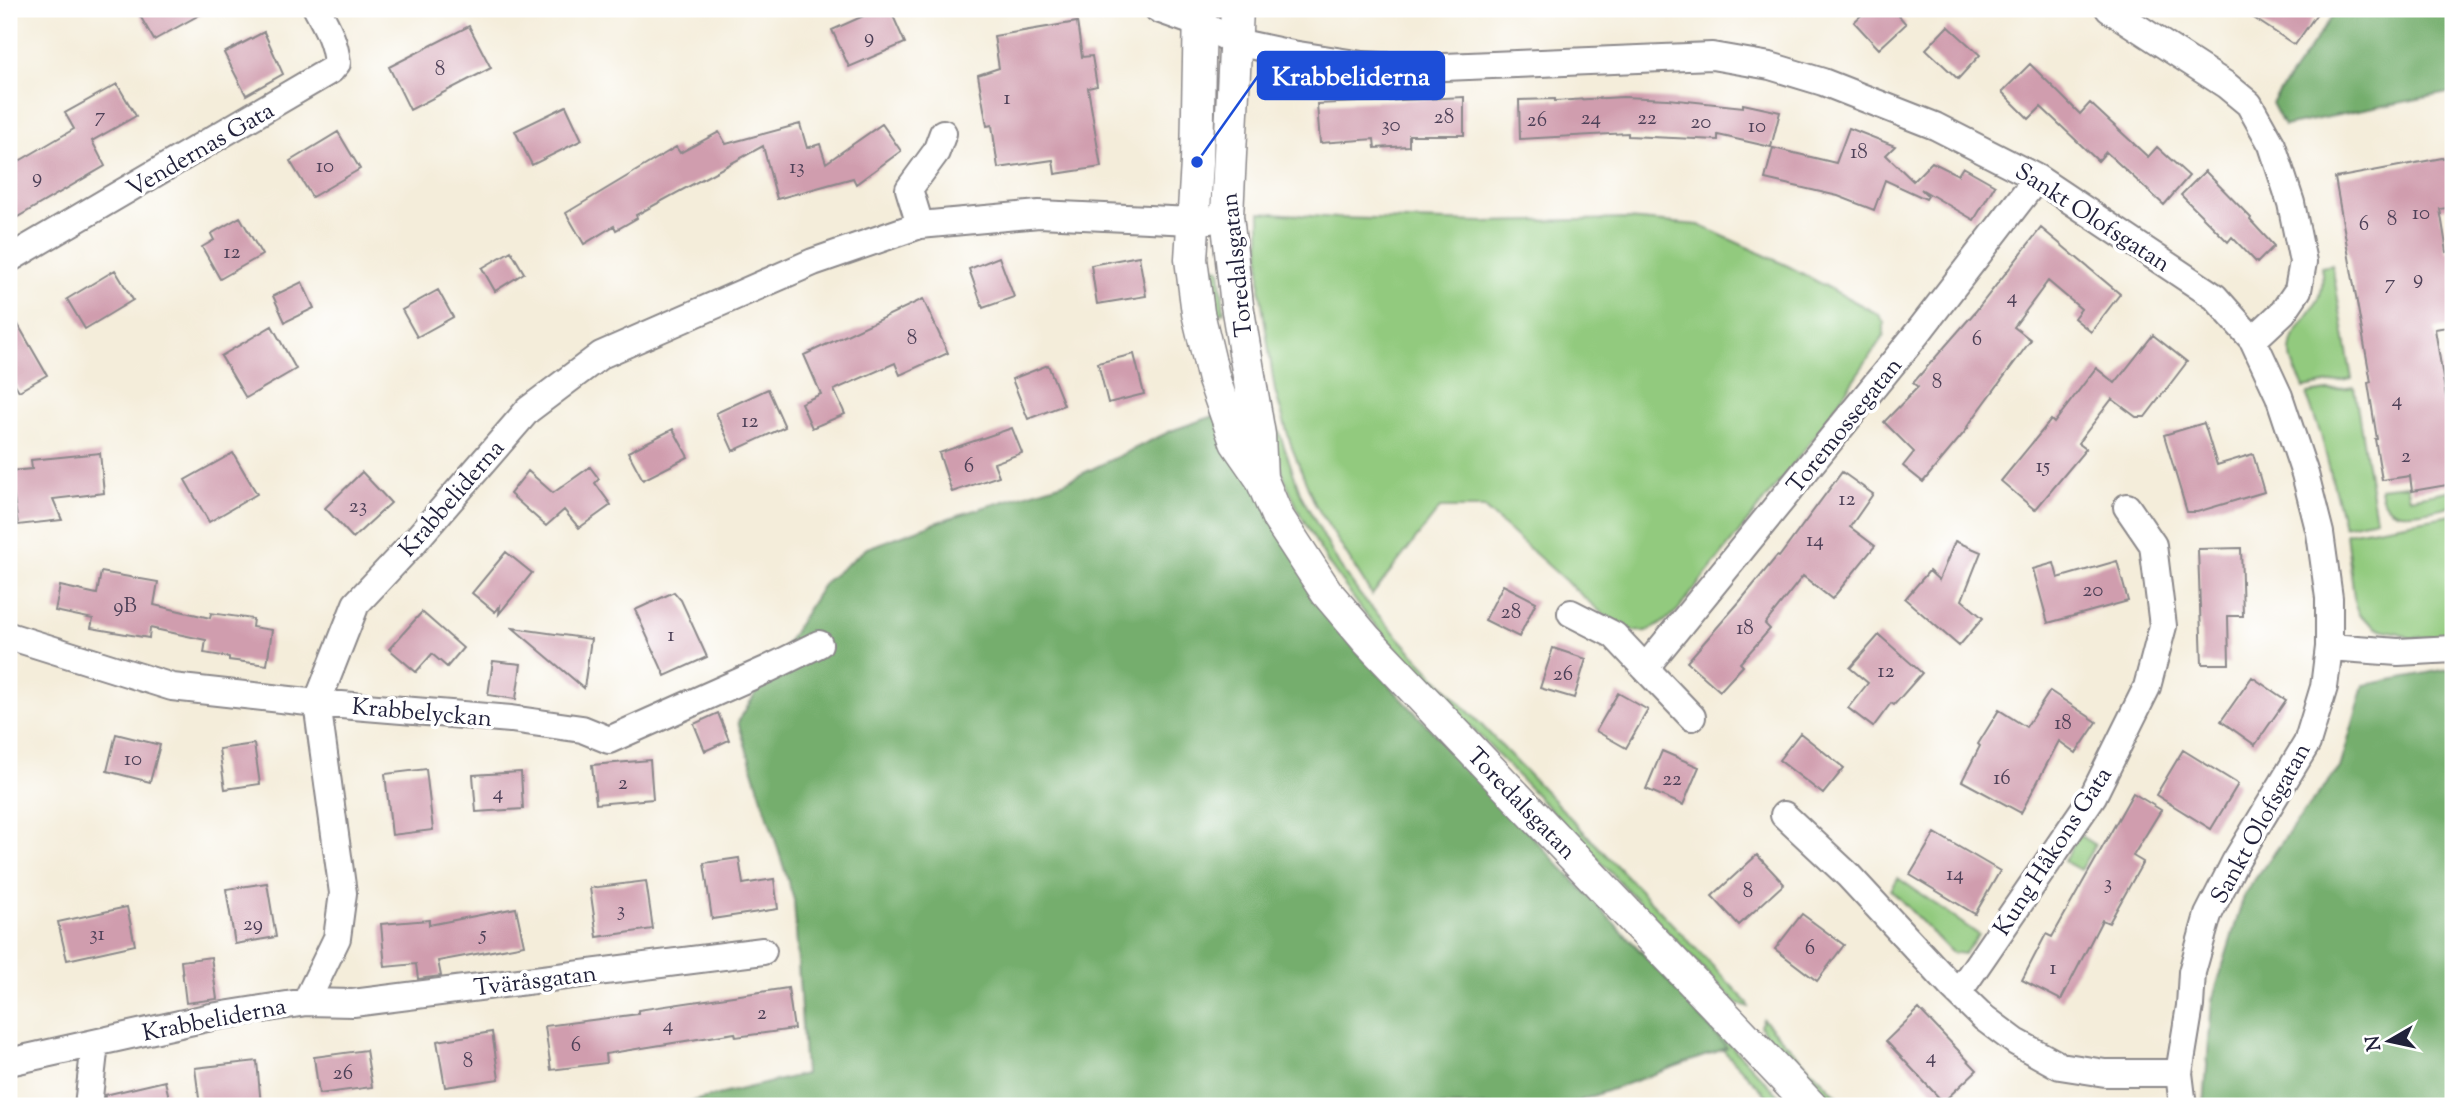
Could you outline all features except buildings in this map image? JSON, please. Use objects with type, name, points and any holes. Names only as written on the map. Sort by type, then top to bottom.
[{"type":"street","name":"Vendernas Gata","points":[[9,259],[331,70],[337,63],[332,34],[317,9]]},
{"type":"street","name":"Sankt Olofsgatan","points":[[1158,9],[1200,16],[1236,42],[1362,65],[1421,68],[1712,56],[1770,66],[1823,82],[1935,126],[2037,178],[2215,297],[2253,340],[2279,396],[2305,474],[2320,533],[2329,598],[2329,647],[2324,687],[2307,743],[2235,862],[2208,915],[2192,972],[2190,1006],[2179,1073],[2182,1106]]},
{"type":"street","name":"Toredalsgatan","points":[[1237,9],[1227,216],[1237,305],[1259,435],[1261,478]]},
{"type":"street","points":[[2109,9],[2226,85],[2249,104],[2272,145],[2291,203],[2303,262],[2298,290],[2283,312],[2253,340]]},
{"type":"street","name":"Toredalsgatan","points":[[1200,16],[1191,259],[1198,313],[1214,380],[1236,442],[1261,478],[1278,518],[1313,572],[1367,640],[1811,1106]]},
{"type":"street","points":[[920,225],[909,189],[936,152],[943,133]]},
{"type":"street","name":"Toremossegatan","points":[[1645,668],[1912,341],[2037,178]]},
{"type":"street","name":"Krabbeliderna","points":[[9,1062],[211,1017],[306,1002],[337,938],[343,893],[317,703],[356,604],[414,542],[528,410],[601,355],[813,262],[920,225],[1039,214],[1192,221],[1227,216]]},
{"type":"street","name":"Kung Håkons Gata","points":[[1958,993],[2093,796],[2147,687],[2163,626],[2153,545],[2127,507]]},
{"type":"street","points":[[1571,613],[1614,635],[1692,717]]},
{"type":"street","name":"Krabbelyckan","points":[[9,636],[172,687],[317,703],[511,719],[582,729],[609,740],[819,644]]},
{"type":"street","points":[[2329,647],[2398,652],[2453,649]]},
{"type":"street","points":[[1784,815],[1847,875],[1958,993],[1984,1018],[2016,1042],[2060,1066],[2105,1073],[2179,1073]]},
{"type":"street","name":"Tväråsgatan","points":[[306,1002],[353,1003],[762,951]]},
{"type":"street","points":[[88,1106],[95,1043]]},
{"type":"green space","points":[[2337,9],[2453,9],[2453,92],[2284,126],[2272,103]]},
{"type":"green space","points":[[1260,212],[1337,218],[1483,222],[1627,219],[1699,225],[1788,266],[1878,314],[1884,322],[1884,335],[1816,435],[1677,611],[1655,628],[1641,632],[1615,625],[1484,508],[1440,508],[1372,595],[1315,504],[1292,448],[1275,391],[1260,290]]},
{"type":"green space","points":[[1235,215],[1250,215],[1250,286],[1263,386],[1301,495],[1339,565],[1361,596],[1422,663],[1749,1007],[1736,1003],[1396,649],[1362,610],[1328,563],[1300,514],[1267,427]]},
{"type":"green space","points":[[2332,265],[2352,379],[2304,388],[2292,361],[2293,340],[2320,294],[2321,267]]},
{"type":"green space","points":[[1210,267],[1220,269],[1224,312],[1214,314],[1205,270]]},
{"type":"green space","points":[[2354,387],[2376,519],[2344,526],[2321,435],[2307,396]]},
{"type":"green space","points":[[1217,415],[1353,647],[1660,972],[1727,1048],[1565,1106],[672,1106],[805,1074],[794,900],[738,722],[824,583],[867,548],[952,517],[1063,483],[1173,430]]},
{"type":"green space","points":[[2407,485],[2410,498],[2453,490],[2453,506],[2419,513],[2398,512],[2389,508],[2383,500],[2380,488]]},
{"type":"green space","points":[[2453,515],[2453,636],[2410,638],[2376,628],[2359,614],[2355,606],[2346,533]]},
{"type":"green space","points":[[1368,666],[1789,1106],[1777,1106],[1668,993]]},
{"type":"green space","points":[[2453,668],[2453,1106],[2204,1106],[2212,1001],[2245,893],[2306,809],[2340,768],[2364,685]]},
{"type":"green space","points":[[2079,835],[2095,845],[2080,870],[2064,861]]},
{"type":"green space","points":[[1898,878],[1979,935],[1964,954],[1951,952],[1891,890]]},
{"type":"green space","points":[[1763,1019],[1847,1106],[1834,1106],[1763,1031],[1760,1026]]},
{"type":"place","name":"Krabbeliderna","points":[[1197,162]]}]
